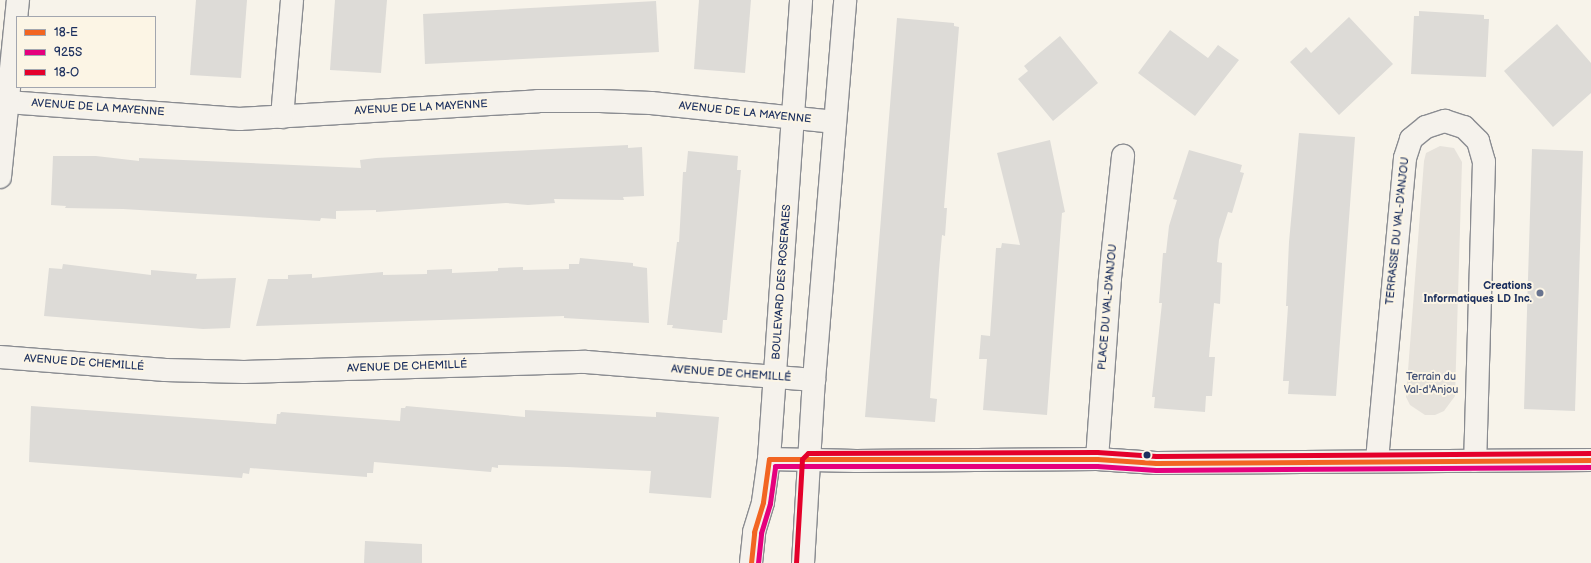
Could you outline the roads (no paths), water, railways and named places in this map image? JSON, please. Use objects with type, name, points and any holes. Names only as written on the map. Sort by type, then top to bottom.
[{"type":"street","points":[[16,16],[18,0]]},
{"type":"street","points":[[282,117],[292,0]]},
{"type":"street","name":"BOULEVARD DES ROSERAIES","points":[[751,563],[754,532],[763,502],[769,458],[801,0]]},
{"type":"street","points":[[803,563],[814,380],[845,0]]},
{"type":"street","points":[[0,177],[16,19]]},
{"type":"street","name":"AVENUE DE LA MAYENNE","points":[[7,102],[239,119],[538,101],[600,101],[651,103],[835,122]]},
{"type":"street","name":"TERRASSE DU VAL-D'ANJOU","points":[[1377,460],[1404,158],[1411,139],[1426,127],[1445,121],[1464,127],[1478,141],[1484,162],[1475,461]]},
{"type":"street","name":"PLACE DU VAL-D'ANJOU","points":[[1097,459],[1110,278],[1123,156]]},
{"type":"street","name":"AVENUE DE CHEMILLÉ","points":[[0,357],[165,370],[244,372],[586,362],[814,380]]},
{"type":"street","points":[[769,458],[809,460],[1097,459],[1156,463],[1377,460],[1591,460]]},
{"type":"place","name":"Creations Informatiques LD Inc.","points":[[1540,293]]},
{"type":"park label","name":"Terrain du Val-d'Anjou","points":[[1431,384]]}]
